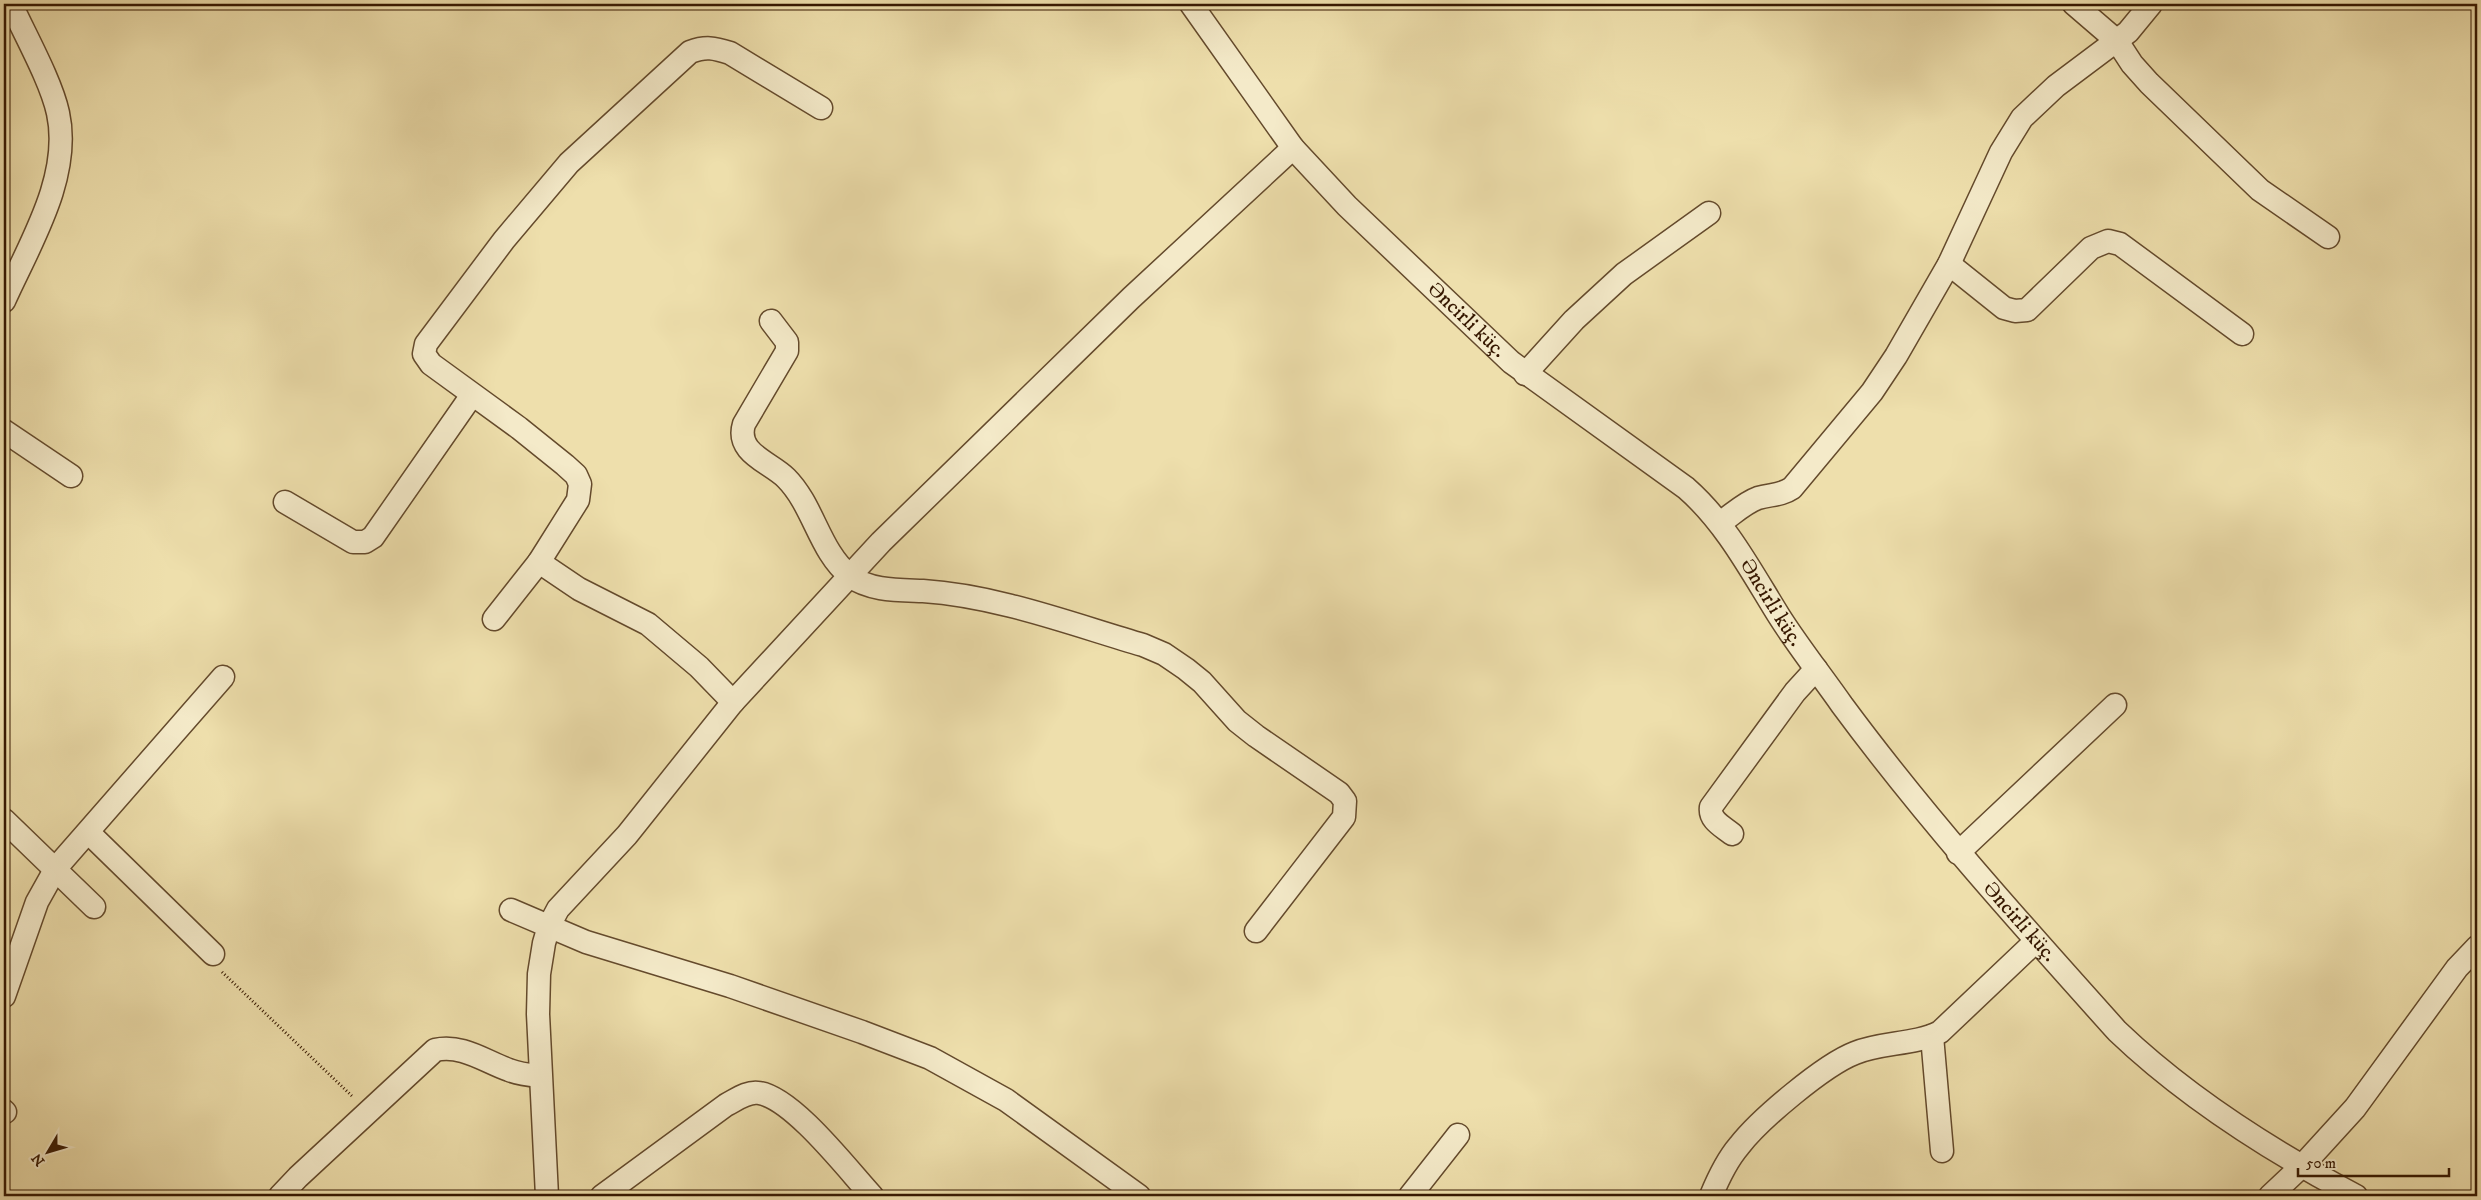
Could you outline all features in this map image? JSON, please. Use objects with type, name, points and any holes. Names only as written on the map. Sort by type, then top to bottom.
[{"type":"street","points":[[4,301],[37,231],[52,190],[60,146],[60,128],[54,100],[12,4]]},
{"type":"street","name":"Əncirli küç.","points":[[1191,4],[1293,148],[1347,206],[1525,374],[1686,488],[1720,523],[1786,626],[1886,763],[1958,853],[2117,1031],[2141,1054],[2228,1120],[2356,1196]]},
{"type":"street","points":[[2074,4],[2117,41],[2132,64],[2149,83],[2260,190],[2328,236]]},
{"type":"street","points":[[1720,523],[1758,498],[1782,494],[1792,488],[1872,392],[1896,356],[1949,264],[2001,152],[2022,118],[2056,86],[2128,32],[2151,4]]},
{"type":"street","points":[[494,619],[539,562],[578,500],[580,484],[576,475],[565,465],[431,364],[424,354],[426,344],[504,240],[569,163],[690,52],[702,48],[714,48],[730,54],[821,108]]},
{"type":"street","points":[[547,1196],[540,1076],[539,974],[549,926],[567,899],[627,835],[733,702],[881,542],[1078,349],[1293,148]]},
{"type":"street","points":[[1525,374],[1574,320],[1624,274],[1709,213]]},
{"type":"street","points":[[1949,264],[2004,308],[2015,311],[2027,310],[2091,248],[2108,241],[2120,244],[2242,334]]},
{"type":"street","points":[[771,321],[787,342],[787,351],[744,424],[742,432],[744,441],[756,456],[784,476],[794,486],[828,548],[850,575],[859,582],[885,589],[945,593],[1007,605],[1143,645],[1164,654],[1202,682],[1238,721],[1256,736],[1339,793],[1345,801],[1344,817],[1256,931]]},
{"type":"street","points":[[285,502],[353,542],[365,542],[373,537],[472,394]]},
{"type":"street","points":[[4,431],[71,476]]},
{"type":"street","points":[[539,562],[580,589],[648,624],[699,667],[733,702]]},
{"type":"street","points":[[1732,834],[1713,819],[1710,813],[1711,807],[1794,692],[1816,669]]},
{"type":"street","points":[[4,996],[37,902],[56,868],[89,833],[223,677]]},
{"type":"street","points":[[1958,853],[2115,705]]},
{"type":"street","points":[[4,820],[56,868],[94,907]]},
{"type":"street","points":[[89,833],[213,954]]},
{"type":"street","points":[[511,910],[586,942],[730,986],[930,1058],[1006,1100],[1138,1196]]},
{"type":"street","points":[[1712,1196],[1730,1159],[1756,1127],[1838,1062],[1875,1046],[1932,1036],[1947,1028],[2036,941]]},
{"type":"street","points":[[2270,1196],[2303,1165],[2355,1108],[2457,968],[2477,947]]},
{"type":"street","points":[[1932,1036],[1942,1151]]},
{"type":"street","points":[[280,1196],[423,1059],[435,1050],[445,1048],[458,1049],[510,1070],[540,1076]]},
{"type":"street","points":[[602,1196],[726,1105],[745,1095],[759,1093],[780,1103],[809,1126],[872,1196]]},
{"type":"street","points":[[1410,1196],[1458,1135]]},
{"type":"path","points":[[213,954],[214,963],[220,971],[368,1112]]}]
